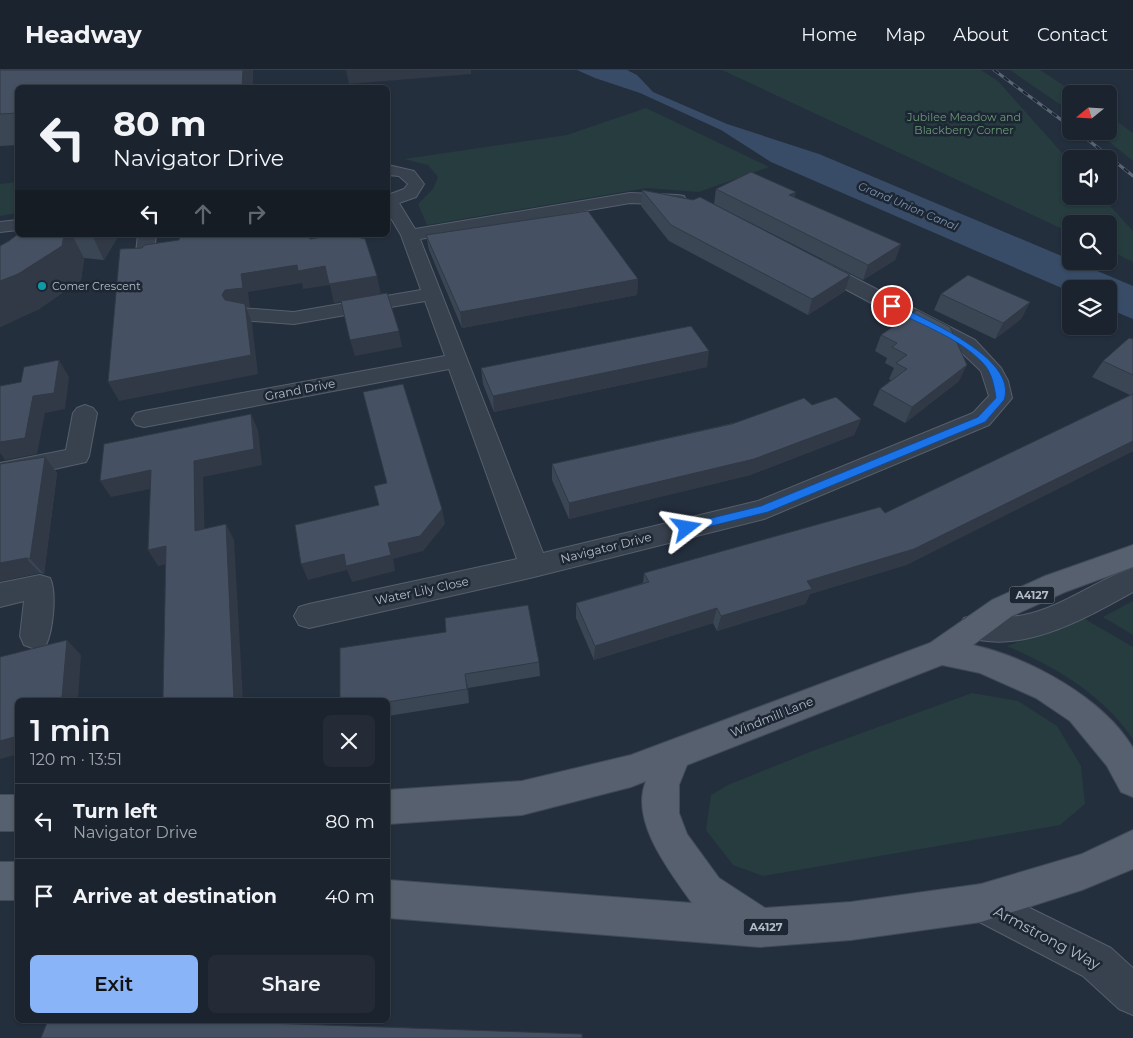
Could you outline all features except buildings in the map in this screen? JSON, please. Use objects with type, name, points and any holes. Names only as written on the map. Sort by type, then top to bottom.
[{"type":"main road","name":"Windmill Lane","points":[[390,807],[522,798],[631,771],[941,652],[1002,608],[1055,584],[1133,556]]},
{"type":"main road","points":[[941,652],[984,661],[1047,688],[1081,711],[1119,755],[1133,780]]},
{"type":"main road","points":[[674,756],[662,785],[661,813],[674,846],[706,891],[760,928]]},
{"type":"main road","points":[[0,813],[15,813]]},
{"type":"main road","name":"A4127","points":[[390,899],[760,928],[852,920],[981,903],[1082,872],[1125,854],[1133,848]]},
{"type":"main road","points":[[0,881],[15,882]]},
{"type":"street","points":[[390,170],[408,174],[414,178],[416,184],[410,193],[390,200]]},
{"type":"street","points":[[410,235],[630,198],[694,201],[702,205]]},
{"type":"street","points":[[390,204],[410,235],[534,566]]},
{"type":"street","points":[[0,226],[15,225]]},
{"type":"street","points":[[144,261],[147,237]]},
{"type":"street","name":"Navigator Drive","points":[[534,566],[764,509],[981,419],[1001,398],[998,380],[987,361],[967,345],[800,257]]},
{"type":"street","points":[[241,314],[294,318],[433,294]]},
{"type":"street","name":"Grand Drive","points":[[144,419],[456,361]]},
{"type":"street","points":[[0,472],[77,456],[85,413]]},
{"type":"street","name":"Water Lily Close","points":[[309,616],[534,566]]},
{"type":"street","points":[[974,627],[1024,628],[1082,606],[1133,578]]},
{"type":"street","points":[[0,596],[40,586],[35,636]]},
{"type":"street","name":"Armstrong Way","points":[[981,903],[1097,962],[1133,995]]},
{"type":"green space","name":"Jubilee Meadow and Blackberry Corner","points":[[722,70],[981,70],[998,81],[1062,153],[1062,205],[1109,205],[1133,231],[1133,262],[1117,254],[1117,215],[1062,215],[1062,229]]},
{"type":"green space","points":[[1010,70],[1040,70],[1063,85],[1062,106]]},
{"type":"green space","points":[[646,108],[769,167],[699,192],[647,188],[427,225],[418,204],[433,189],[438,177],[428,165],[404,159],[567,135]]},
{"type":"green space","points":[[1118,122],[1133,133],[1133,161],[1107,140],[1118,140]]},
{"type":"green space","points":[[15,182],[15,213],[0,216],[0,184]]},
{"type":"green space","points":[[1133,601],[1133,635],[1103,617]]},
{"type":"green space","points":[[1083,618],[1133,647],[1133,739],[1107,708],[1092,695],[1043,663],[1007,646]]},
{"type":"green space","points":[[972,693],[1018,701],[1057,726],[1081,766],[1085,804],[1060,825],[763,876],[733,865],[706,830],[711,795],[728,785],[815,750]]},
{"type":"water","name":"Grand Union Canal","points":[[577,70],[627,70],[637,75],[653,92],[727,124],[819,154],[1062,256],[1062,270],[1095,270],[1133,286],[1133,319],[1117,312],[1117,280],[1062,280],[1062,288],[771,162],[721,130],[640,93]]},
{"type":"railway","points":[[994,70],[1062,120]]},
{"type":"railway","points":[[1088,140],[1133,176]]},
{"type":"place","name":"Comer Crescent","points":[[42,286]]},
{"type":"route","points":[[687,528],[764,509],[981,419],[1001,398],[998,380],[987,361],[967,345],[892,306]]}]
